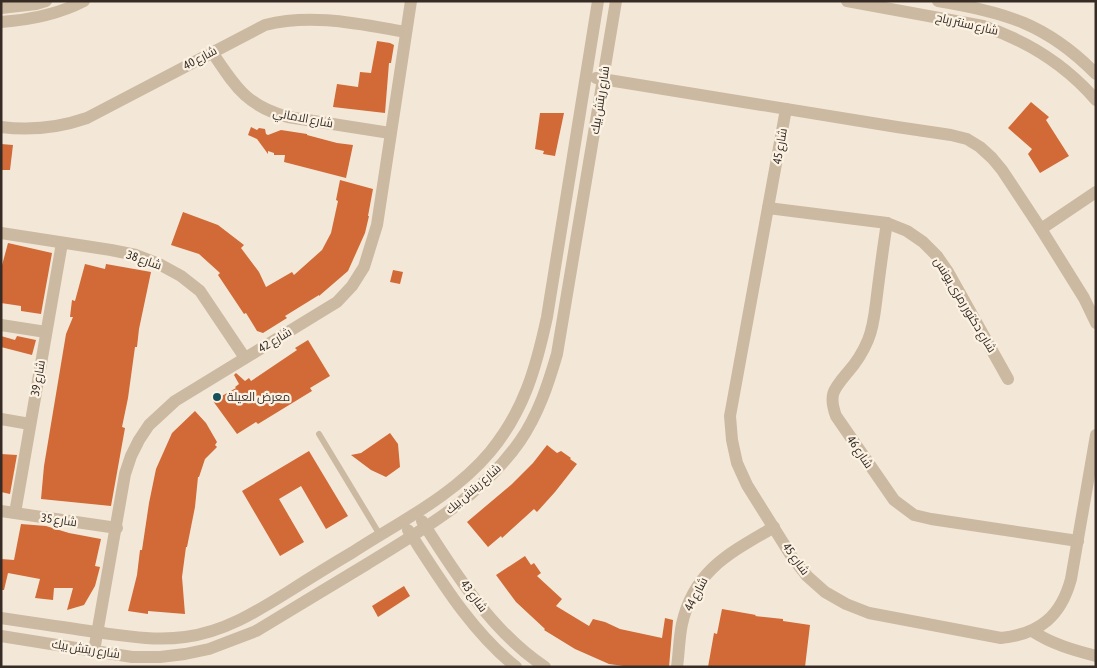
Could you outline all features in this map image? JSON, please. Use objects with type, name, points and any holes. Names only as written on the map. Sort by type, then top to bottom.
[{"type":"street","points":[[1,8],[46,1]]},
{"type":"street","points":[[1,22],[18,21],[56,12],[84,1]]},
{"type":"street","name":"شارع 42","points":[[94,650],[128,465],[139,440],[149,425],[174,401],[337,302],[352,286],[364,267],[377,225],[411,1]]},
{"type":"street","name":"شارع ريتش بيك","points":[[1,618],[141,639],[187,637],[222,628],[250,616],[417,513],[454,487],[490,452],[514,418],[536,365],[547,317],[598,1]]},
{"type":"street","name":"شارع ريتش بيك","points":[[1,636],[135,657],[185,654],[233,641],[256,631],[426,527],[466,498],[500,466],[520,441],[536,414],[549,384],[562,331],[616,1]]},
{"type":"street","name":"شارع سنتر رباح","points":[[847,1],[984,26],[1005,34],[1025,43],[1057,63],[1080,82],[1096,100]]},
{"type":"street","name":"شارع سنتر رباح","points":[[938,1],[990,11],[1038,28],[1079,57],[1096,74]]},
{"type":"street","name":"شارع 40","points":[[1,127],[20,130],[42,129],[65,126],[87,118],[212,52],[265,26],[281,21],[298,19],[332,20],[406,32]]},
{"type":"street","name":"شارع الاماني","points":[[212,52],[236,86],[259,107],[288,117],[390,133]]},
{"type":"street","points":[[586,76],[967,139],[992,158],[1041,229],[1084,298],[1096,323]]},
{"type":"street","name":"شارع 45","points":[[786,109],[730,416],[732,440],[737,463],[747,485],[792,557],[807,576],[825,592],[846,604],[869,612],[1001,638],[1017,636],[1032,631],[1046,623],[1067,596],[1094,460],[1096,435]]},
{"type":"street","points":[[1041,229],[1096,192]]},
{"type":"street","name":"شارع دكتور رمزى يونس","points":[[768,208],[887,223],[907,231],[923,242],[937,256],[948,272],[1008,379]]},
{"type":"street","name":"شارع 46","points":[[887,223],[869,339],[860,357],[848,373],[839,381],[833,392],[832,404],[836,416],[886,491],[894,500],[914,515],[1078,542]]},
{"type":"street","name":"شارع 38","points":[[1,233],[136,255],[159,264],[181,276],[200,291],[245,358]]},
{"type":"street","name":"شارع 39","points":[[15,513],[62,243]]},
{"type":"street","points":[[1,325],[46,332]]},
{"type":"street","points":[[1,419],[30,424]]},
{"type":"street","name":"شارع 35","points":[[1,511],[117,528]]},
{"type":"street","name":"شارع 43","points":[[417,513],[476,600],[506,636],[545,667]]},
{"type":"street","name":"شارع 43","points":[[403,522],[478,632],[516,667]]},
{"type":"street","name":"شارع 44","points":[[677,667],[682,625],[688,605],[697,587],[709,571],[724,557],[774,527]]},
{"type":"street","points":[[1032,631],[1045,640],[1057,645],[1096,656]]},
{"type":"lane","points":[[319,434],[380,535]]},
{"type":"building","points":[[377,41],[394,45],[391,63],[389,63],[385,113],[333,107],[337,84],[358,87],[360,72],[371,73]]},
{"type":"building","points":[[1031,102],[1049,117],[1046,120],[1069,156],[1040,173],[1028,154],[1032,149],[1008,128]]},
{"type":"building","points":[[540,113],[564,113],[555,156],[543,154],[544,151],[535,149]]},
{"type":"building","points":[[251,127],[257,130],[259,128],[265,129],[268,135],[281,130],[353,145],[346,178],[284,162],[285,155],[274,155],[274,153],[268,151],[268,154],[257,139],[248,135]]},
{"type":"building","points":[[1,144],[13,145],[10,170],[1,170]]},
{"type":"building","points":[[340,180],[373,189],[365,233],[348,271],[319,296],[285,316],[287,318],[263,333],[257,331],[246,313],[244,314],[218,275],[220,273],[199,254],[171,245],[183,212],[218,225],[244,245],[241,248],[259,272],[266,287],[292,272],[294,275],[322,250],[331,233],[338,201],[336,200]]},
{"type":"building","points":[[8,243],[52,253],[41,314],[21,311],[21,306],[1,303],[1,269]]},
{"type":"building","points":[[85,264],[105,269],[106,264],[151,272],[137,347],[135,347],[122,427],[125,428],[111,506],[41,499],[44,466],[66,334],[73,317],[70,317],[72,300],[75,301]]},
{"type":"building","points":[[393,270],[403,272],[400,284],[390,282]]},
{"type":"building","points":[[1,336],[15,340],[17,336],[36,340],[32,355],[1,347]]},
{"type":"building","points":[[308,340],[330,376],[310,388],[312,391],[258,424],[256,422],[237,434],[213,401],[236,388],[239,384],[234,375],[236,373],[245,381],[249,378],[251,381],[297,350],[295,348]]},
{"type":"building","points":[[195,411],[206,423],[217,442],[215,445],[217,447],[205,459],[198,477],[195,507],[186,547],[182,577],[185,614],[148,611],[148,614],[128,611],[137,575],[140,550],[142,550],[156,469],[172,433]]},
{"type":"building","points":[[390,433],[398,444],[400,467],[386,477],[371,470],[351,455],[361,453]]},
{"type":"building","points":[[547,445],[557,453],[561,451],[577,464],[537,512],[534,509],[502,538],[501,536],[488,547],[467,522],[512,484],[533,463]]},
{"type":"building","points":[[309,451],[348,516],[326,529],[301,486],[279,499],[304,542],[280,556],[242,491]]},
{"type":"building","points":[[1,454],[17,455],[10,494],[1,492]]},
{"type":"building","points":[[21,524],[46,526],[69,533],[101,539],[95,566],[100,567],[95,586],[84,605],[67,610],[73,588],[54,588],[53,600],[35,598],[40,579],[8,573],[4,590],[1,590],[1,559],[14,560]]},
{"type":"building","points":[[525,556],[531,565],[534,563],[541,573],[537,576],[562,599],[556,606],[589,626],[593,619],[620,629],[662,638],[665,618],[673,620],[669,667],[631,667],[609,664],[575,649],[544,630],[516,602],[496,575]]},
{"type":"building","points":[[404,586],[410,596],[378,617],[372,606]]},
{"type":"building","points":[[722,609],[810,625],[805,667],[708,667],[714,633],[717,634]]},
{"type":"place","name":"معرض العيلة","points":[[217,397]]}]
